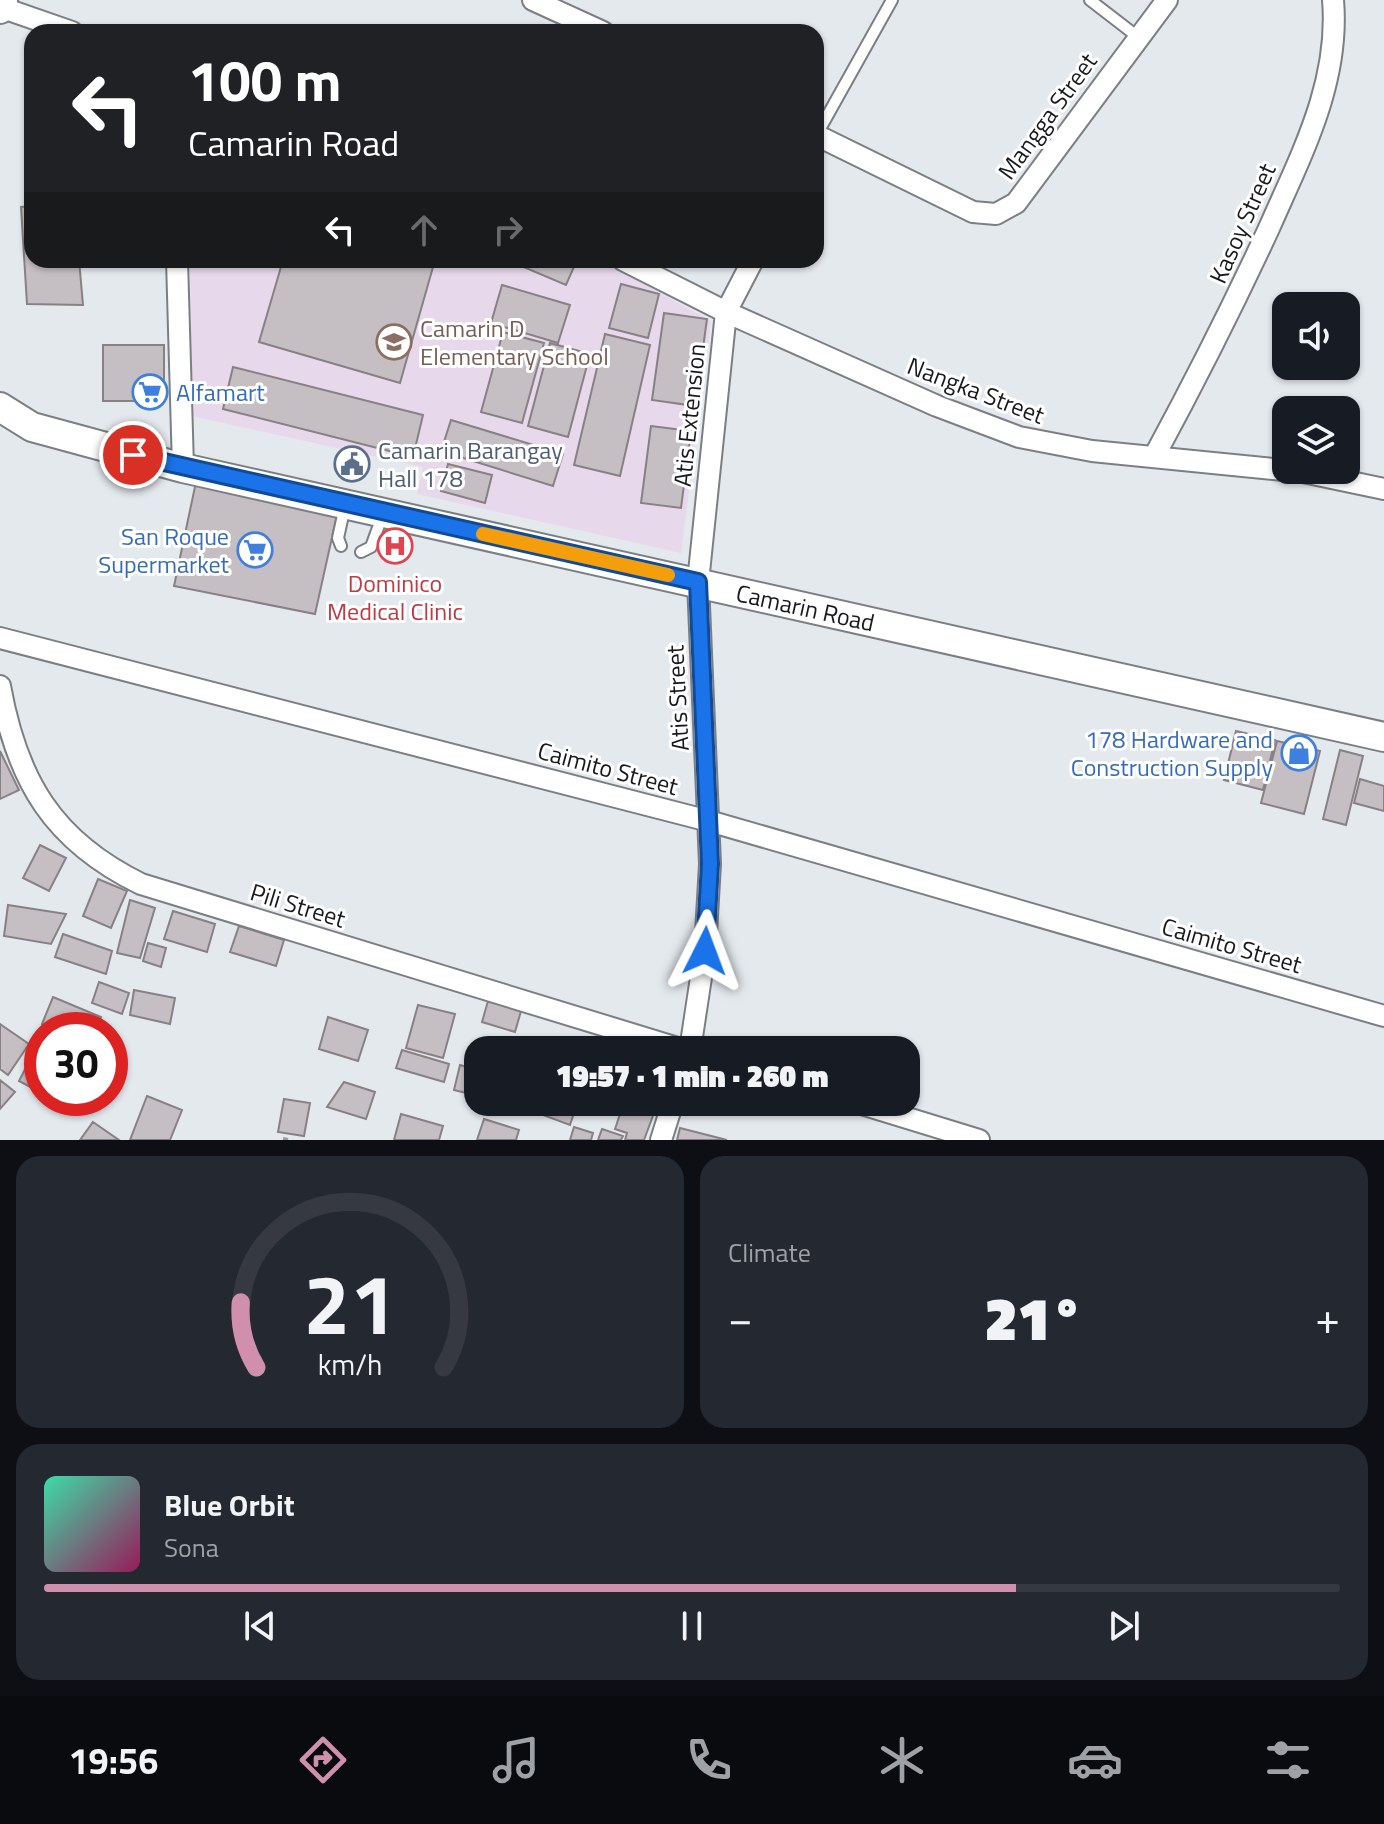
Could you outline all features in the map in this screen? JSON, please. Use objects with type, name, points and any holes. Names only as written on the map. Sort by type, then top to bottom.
[{"type":"main road","points":[[0,8],[3,0]]},
{"type":"main road","name":"Camarin Road","points":[[0,407],[32,427],[183,468],[1384,737]]},
{"type":"street","points":[[533,0],[586,24]]},
{"type":"street","name":"Mangga Street","points":[[824,140],[973,212],[996,214],[1016,203],[1167,0]]},
{"type":"street","name":"Kasoy Street","points":[[1155,455],[1227,319],[1316,122],[1332,51],[1333,0]]},
{"type":"street","points":[[0,8],[48,24]]},
{"type":"street","points":[[177,268],[183,468]]},
{"type":"street","name":"Nangka Street","points":[[639,268],[726,312],[1007,433],[1061,447],[1303,472],[1384,489]]},
{"type":"street","name":"Atis Extension","points":[[698,582],[726,312],[749,268]]},
{"type":"street","name":"Atis Street","points":[[690,1036],[705,951],[709,821],[698,582]]},
{"type":"street","name":"Caimito Street","points":[[0,638],[709,821],[1384,1016]]},
{"type":"street","name":"Pili Street","points":[[0,686],[7,726],[25,775],[44,809],[72,841],[104,866],[141,884],[641,1036]]},
{"type":"street","points":[[661,1140],[669,1116]]},
{"type":"street","points":[[901,1116],[979,1140]]},
{"type":"lane","points":[[824,122],[892,0]]},
{"type":"lane","points":[[1090,0],[1138,37]]},
{"type":"lane","points":[[341,546],[338,538],[346,504]]},
{"type":"lane","points":[[361,552],[371,547],[384,512]]},
{"type":"shaded area","name":"Camarin D Elementary School","points":[[190,268],[615,268],[711,321],[681,553],[417,494],[423,467],[192,416]]},
{"type":"building","points":[[21,207],[24,207],[24,256]]},
{"type":"building","points":[[25,268],[80,268],[83,305],[27,304]]},
{"type":"building","points":[[281,268],[433,268],[400,383],[259,342]]},
{"type":"building","points":[[526,268],[573,268],[566,285]]},
{"type":"building","points":[[621,284],[659,294],[648,338],[609,328]]},
{"type":"building","points":[[502,285],[570,305],[558,343],[491,323]]},
{"type":"building","points":[[664,313],[707,319],[695,406],[652,400]]},
{"type":"building","points":[[503,332],[544,343],[522,423],[481,412]]},
{"type":"building","points":[[605,334],[650,345],[620,476],[574,465]]},
{"type":"building","points":[[550,343],[590,354],[568,437],[528,426]]},
{"type":"building","points":[[103,345],[164,345],[164,401],[103,401]]},
{"type":"building","points":[[233,367],[423,415],[413,457],[223,409]]},
{"type":"building","points":[[451,420],[563,454],[553,486],[441,451]]},
{"type":"building","points":[[651,426],[691,431],[681,508],[641,503]]},
{"type":"building","points":[[448,464],[492,475],[485,503],[441,491]]},
{"type":"building","name":"San Roque Supermarket","points":[[196,482],[337,515],[315,614],[174,586]]},
{"type":"building","points":[[1236,731],[1275,740],[1263,790],[1224,780]]},
{"type":"building","points":[[1277,741],[1320,751],[1304,814],[1261,803]]},
{"type":"building","points":[[1340,750],[1363,756],[1346,825],[1323,819]]},
{"type":"building","points":[[0,751],[19,790],[0,799]]},
{"type":"building","points":[[1360,779],[1384,786],[1384,811],[1354,803]]},
{"type":"building","points":[[40,845],[66,858],[49,891],[23,878]]},
{"type":"building","points":[[98,879],[127,891],[111,928],[83,916]]},
{"type":"building","points":[[130,900],[155,908],[140,958],[117,953]]},
{"type":"building","points":[[8,905],[66,914],[51,944],[4,936]]},
{"type":"building","points":[[173,911],[215,924],[207,952],[164,939]]},
{"type":"building","points":[[239,926],[284,940],[276,966],[230,952]]},
{"type":"building","points":[[63,934],[112,951],[106,974],[55,957]]},
{"type":"building","points":[[148,943],[166,948],[161,967],[143,961]]},
{"type":"building","points":[[99,982],[129,993],[123,1012],[92,1003]]},
{"type":"building","points":[[134,990],[175,998],[170,1024],[130,1015]]},
{"type":"building","points":[[53,997],[89,1012],[47,1012]]},
{"type":"building","points":[[488,1001],[521,1011],[515,1032],[482,1022]]},
{"type":"building","points":[[418,1005],[455,1014],[443,1058],[406,1048]]},
{"type":"building","points":[[328,1017],[368,1030],[358,1061],[319,1049]]},
{"type":"building","points":[[0,1024],[24,1041],[24,1051],[8,1075],[0,1069]]},
{"type":"building","points":[[402,1050],[449,1064],[444,1082],[396,1068]]},
{"type":"building","points":[[460,1065],[464,1066],[464,1092],[454,1090]]},
{"type":"building","points":[[0,1080],[15,1092],[0,1109]]},
{"type":"building","points":[[344,1082],[375,1092],[366,1119],[327,1107]]},
{"type":"building","points":[[147,1096],[182,1110],[170,1140],[130,1140]]},
{"type":"building","points":[[284,1099],[310,1103],[304,1136],[278,1132]]},
{"type":"building","points":[[401,1114],[443,1126],[439,1140],[394,1140]]},
{"type":"building","points":[[546,1116],[573,1116],[570,1125]]},
{"type":"building","points":[[619,1116],[653,1116],[644,1140],[625,1140],[627,1133],[615,1129]]},
{"type":"building","points":[[484,1119],[519,1130],[516,1140],[477,1140]]},
{"type":"building","points":[[93,1122],[119,1140],[80,1140]]},
{"type":"building","points":[[574,1127],[593,1133],[591,1140],[570,1140]]},
{"type":"building","points":[[680,1128],[727,1140],[677,1140]]},
{"type":"building","points":[[602,1129],[623,1136],[621,1140],[598,1140]]},
{"type":"slow traffic","points":[[483,534],[668,575]]},
{"type":"place","name":"Camarin D Elementary School","points":[[394,342]]},
{"type":"place","name":"Alfamart","points":[[150,392]]},
{"type":"place","name":"Camarin Barangay Hall 178","points":[[352,464]]},
{"type":"place","name":"Dominico Medical Clinic","points":[[395,546]]},
{"type":"place","name":"San Roque Supermarket","points":[[255,550]]},
{"type":"place","name":"178 Hardware and Construction Supply","points":[[1299,753]]},
{"type":"route","points":[[133,455],[698,582],[710,864],[705,951]]}]
